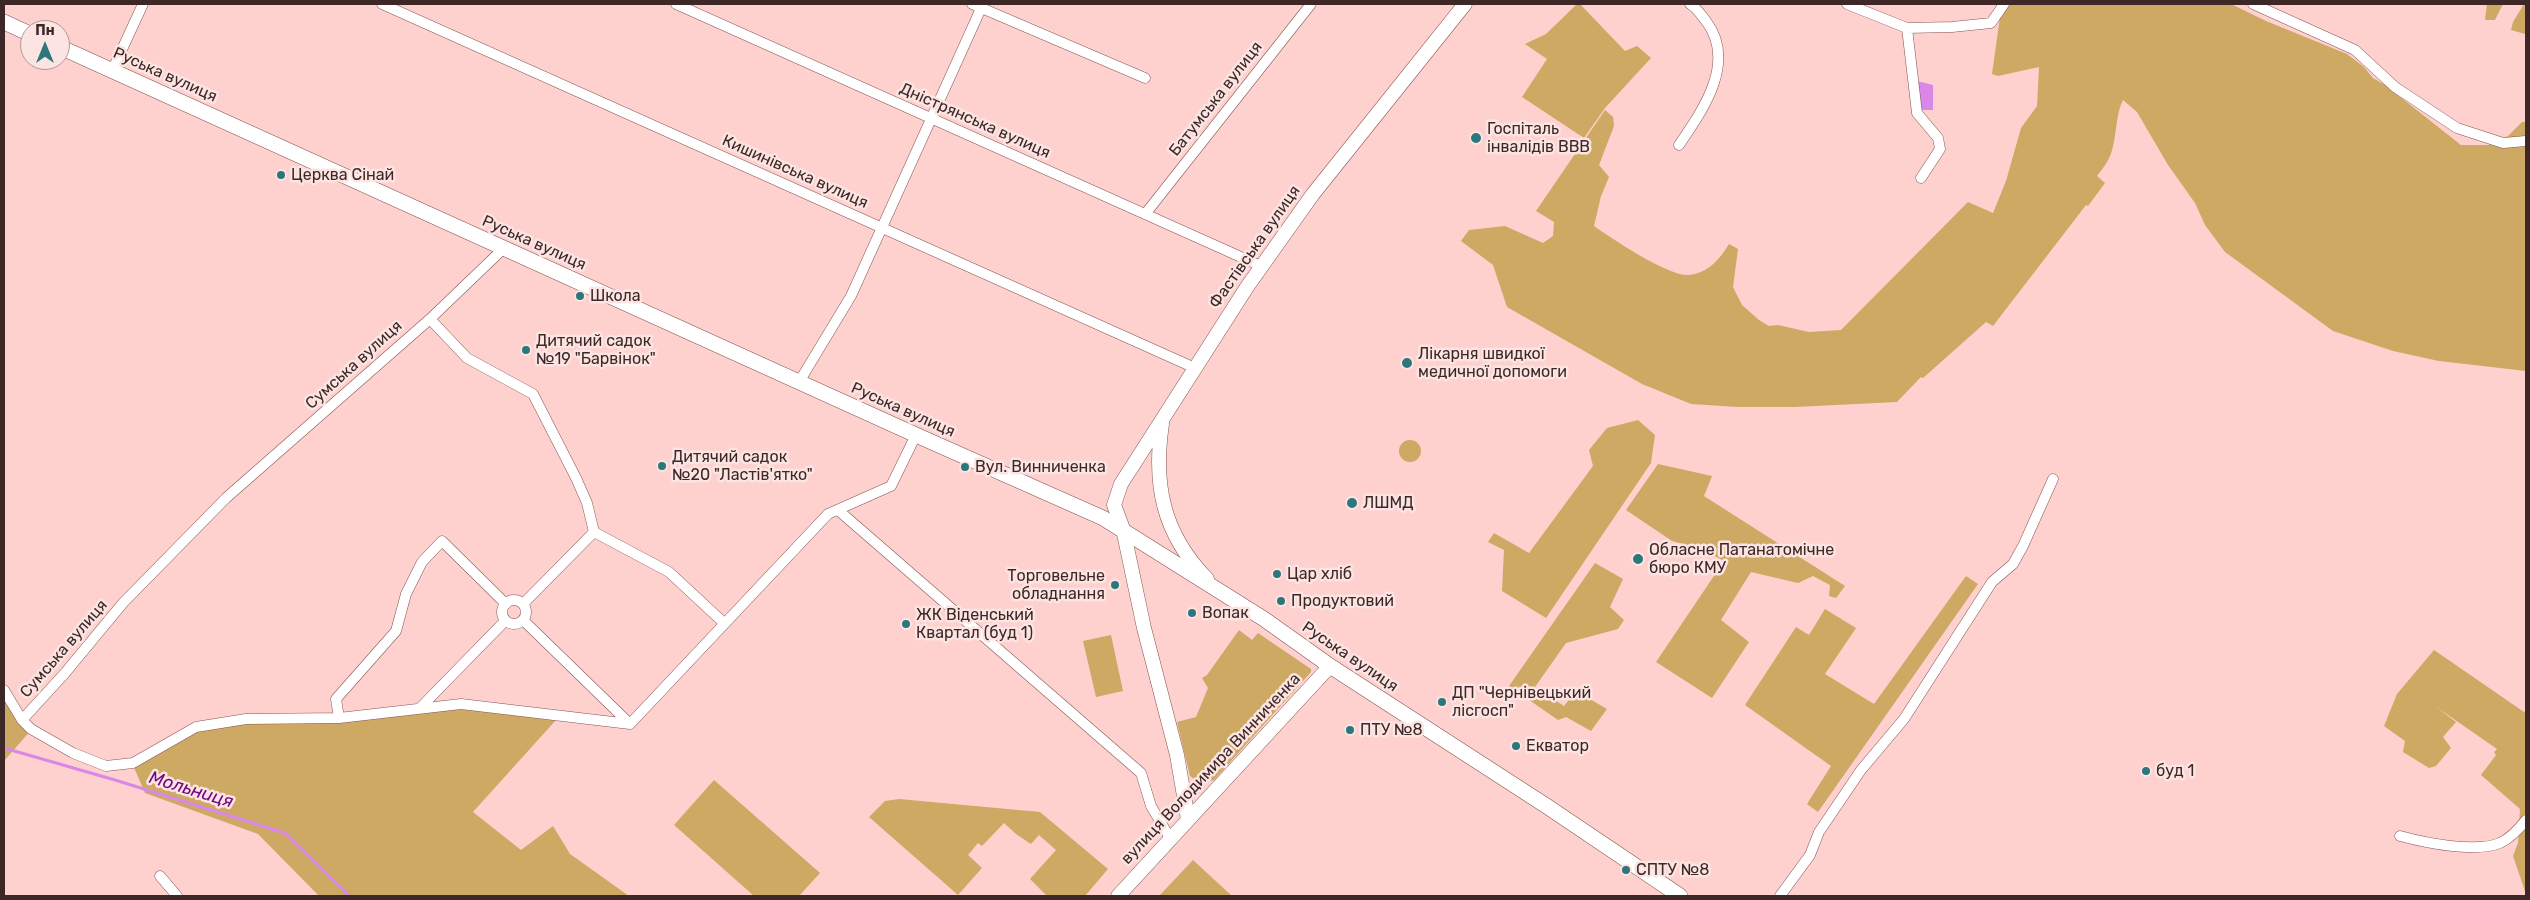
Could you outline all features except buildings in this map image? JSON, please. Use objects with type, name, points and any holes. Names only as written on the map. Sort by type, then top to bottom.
[{"type":"main road","name":"Фастівська вулиця","points":[[1188,819],[1177,755],[1144,628],[1123,529],[1114,505],[1121,484],[1261,266],[1313,194],[1465,4]]},
{"type":"main road","points":[[4,22],[20,29]]},
{"type":"main road","name":"Руська вулиця","points":[[70,52],[916,436],[1104,518],[1216,588],[1330,666],[1556,812],[1680,896]]},
{"type":"main road","points":[[1163,419],[1158,452],[1161,499],[1180,545],[1194,566],[1216,588]]},
{"type":"main road","name":"вулиця Володимира Винниченка","points":[[1118,896],[1330,666]]},
{"type":"street","points":[[112,71],[143,4]]},
{"type":"street","name":"Кишинівська вулиця","points":[[382,4],[1195,368]]},
{"type":"street","name":"Дністрянська вулиця","points":[[676,4],[1261,266]]},
{"type":"street","name":"Батумська вулиця","points":[[1146,213],[1311,4]]},
{"type":"street","points":[[1679,145],[1710,96],[1718,70],[1718,51],[1713,31],[1690,4]]},
{"type":"street","points":[[1847,4],[1907,28],[1952,28],[1990,24],[2004,4]]},
{"type":"street","points":[[2253,4],[2355,50],[2395,87],[2457,128],[2503,143],[2526,141]]},
{"type":"street","points":[[799,382],[839,318],[883,228],[933,119],[979,5],[1145,78]]},
{"type":"street","points":[[1907,28],[1917,112],[1938,138],[1940,149],[1921,178]]},
{"type":"street","name":"Сумська вулиця","points":[[504,248],[430,319],[226,498],[123,603],[65,673],[22,720],[31,729],[73,753],[106,766],[132,763],[178,735],[196,727],[246,719],[339,718],[461,704],[630,724]]},
{"type":"street","points":[[430,319],[467,358],[533,394],[576,478],[587,503],[594,532],[669,572],[724,623]]},
{"type":"street","points":[[523,620],[630,724],[828,514],[890,486],[916,436]]},
{"type":"street","points":[[1780,896],[1810,855],[1819,832],[1861,770],[1904,719],[1992,582],[2013,564],[2053,479]]},
{"type":"street","points":[[838,510],[1141,773],[1151,806],[1170,838]]},
{"type":"street","points":[[523,604],[594,532]]},
{"type":"street","points":[[339,718],[336,699],[396,631],[406,594],[422,562],[442,541],[506,604]]},
{"type":"street","points":[[512,600],[523,604],[526,611],[523,620],[515,624],[505,620],[502,611],[506,604],[512,600]]},
{"type":"street","points":[[420,708],[505,620]]},
{"type":"street","points":[[4,690],[22,720]]},
{"type":"street","points":[[2400,836],[2431,845],[2486,846],[2500,842],[2517,831],[2526,820]]},
{"type":"street","points":[[160,876],[177,896]]},
{"type":"shaded area","points":[[1577,4],[1580,4],[1625,51],[1637,46],[1651,58],[1605,108],[1584,138],[1522,97],[1547,59],[1525,44],[1546,34]]},
{"type":"shaded area","points":[[2009,4],[2231,4],[2266,21],[2347,54],[2364,67],[2373,78],[2385,85],[2461,145],[2488,145],[2508,136],[2522,122],[2526,122],[2526,371],[2439,361],[2393,351],[2333,331],[2225,252],[2205,225],[2195,203],[2168,165],[2137,112],[2123,100],[2119,111],[2111,154],[2097,176],[2105,183],[2088,206],[2086,205],[1993,326],[1986,322],[1923,378],[1921,377],[1897,402],[1795,407],[1738,407],[1691,404],[1642,384],[1507,307],[1493,265],[1461,241],[1469,230],[1505,226],[1543,243],[1553,236],[1554,222],[1536,211],[1605,110],[1613,117],[1614,126],[1599,165],[1609,177],[1601,196],[1594,226],[1640,256],[1680,274],[1696,274],[1708,268],[1722,255],[1729,244],[1738,249],[1733,287],[1742,305],[1759,320],[1769,326],[1778,325],[1809,332],[1841,330],[1968,202],[1993,213],[2006,181],[2021,128],[2037,106],[2039,67],[1998,76],[1992,74],[2000,17]]},
{"type":"shaded area","points":[[2487,4],[2503,4],[2495,20],[2485,20]]},
{"type":"shaded area","points":[[2524,4],[2526,4],[2525,34],[2511,30],[2513,22]]},
{"type":"shaded area","points":[[1917,81],[1933,85],[1933,110],[1920,110]]},
{"type":"shaded area","points":[[1638,420],[1655,435],[1651,463],[1546,618],[1502,591],[1504,550],[1488,542],[1494,533],[1529,553],[1593,466],[1589,450],[1607,428]]},
{"type":"shaded area","points":[[1410,440],[1418,443],[1421,451],[1418,459],[1410,462],[1402,459],[1399,451],[1402,443]]},
{"type":"shaded area","points":[[1658,464],[1712,476],[1704,496],[1845,586],[1836,598],[1829,596],[1830,585],[1813,576],[1798,583],[1751,572],[1721,620],[1749,642],[1712,698],[1656,662],[1724,561],[1699,548],[1672,541],[1626,510]]},
{"type":"shaded area","points":[[1595,563],[1623,579],[1610,607],[1624,620],[1618,629],[1566,643],[1535,687],[1564,706],[1576,691],[1607,709],[1591,731],[1566,717],[1558,720],[1509,686]]},
{"type":"shaded area","points":[[1966,576],[1978,584],[1818,812],[1807,804],[1831,766],[1745,705],[1796,627],[1809,635],[1825,609],[1856,628],[1825,674],[1874,704]]},
{"type":"shaded area","points":[[1239,630],[1252,640],[1258,633],[1311,669],[1311,672],[1214,780],[1198,782],[1190,776],[1177,722],[1196,717],[1208,688],[1202,678],[1207,675]]},
{"type":"shaded area","points":[[1111,635],[1123,691],[1096,697],[1083,641]]},
{"type":"shaded area","points":[[2434,650],[2524,712],[2526,710],[2526,894],[2513,856],[2518,843],[2520,809],[2481,775],[2496,755],[2494,752],[2497,749],[2435,706],[2456,722],[2443,737],[2451,748],[2436,766],[2429,768],[2403,752],[2405,741],[2384,726],[2397,694]]},
{"type":"shaded area","points":[[4,690],[32,729],[4,761]]},
{"type":"shaded area","points":[[461,708],[556,720],[473,812],[521,850],[553,826],[570,854],[629,896],[319,896],[258,834],[145,793],[132,763],[196,727]]},
{"type":"shaded area","points":[[714,780],[820,873],[799,896],[754,896],[674,825]]},
{"type":"shaded area","points":[[899,799],[1040,812],[1108,869],[1085,896],[1047,896],[1030,879],[1056,850],[1039,835],[1031,844],[1004,823],[982,846],[978,843],[968,855],[982,868],[958,895],[869,817],[885,801]]},
{"type":"shaded area","points":[[1193,860],[1232,896],[1159,896]]},
{"type":"waterway","name":"Мольниця","points":[[4,748],[115,780],[285,833],[349,896]]},
{"type":"place","name":"Госпіталь інвалідів ВВВ","points":[[1476,138]]},
{"type":"place","name":"Церква Сінай","points":[[281,175]]},
{"type":"place","name":"Школа","points":[[580,296]]},
{"type":"place","name":"Дитячий садок №19 \"Барвінок\"","points":[[526,350]]},
{"type":"place","name":"Лікарня швидкої медичної допомоги","points":[[1407,363]]},
{"type":"place","name":"Дитячий садок №20 \"Ластів'ятко\"","points":[[662,466]]},
{"type":"place","name":"Вул. Винниченка","points":[[965,467]]},
{"type":"place","name":"ЛШМД","points":[[1352,503]]},
{"type":"place","name":"Обласне Патанатомічне бюро КМУ","points":[[1638,559]]},
{"type":"place","name":"Цар хліб","points":[[1277,574]]},
{"type":"place","name":"Торговельне обладнання","points":[[1115,585]]},
{"type":"place","name":"Продуктовий","points":[[1281,601]]},
{"type":"place","name":"Вопак","points":[[1192,613]]},
{"type":"place","name":"ЖК Віденський Квартал (буд 1)","points":[[906,624]]},
{"type":"place","name":"ДП \"Чернівецький лісгосп\"","points":[[1442,702]]},
{"type":"place","name":"ПТУ №8","points":[[1350,730]]},
{"type":"place","name":"Екватор","points":[[1516,746]]},
{"type":"place","name":"буд 1","points":[[2146,771]]},
{"type":"place","name":"СПТУ №8","points":[[1626,870]]}]
